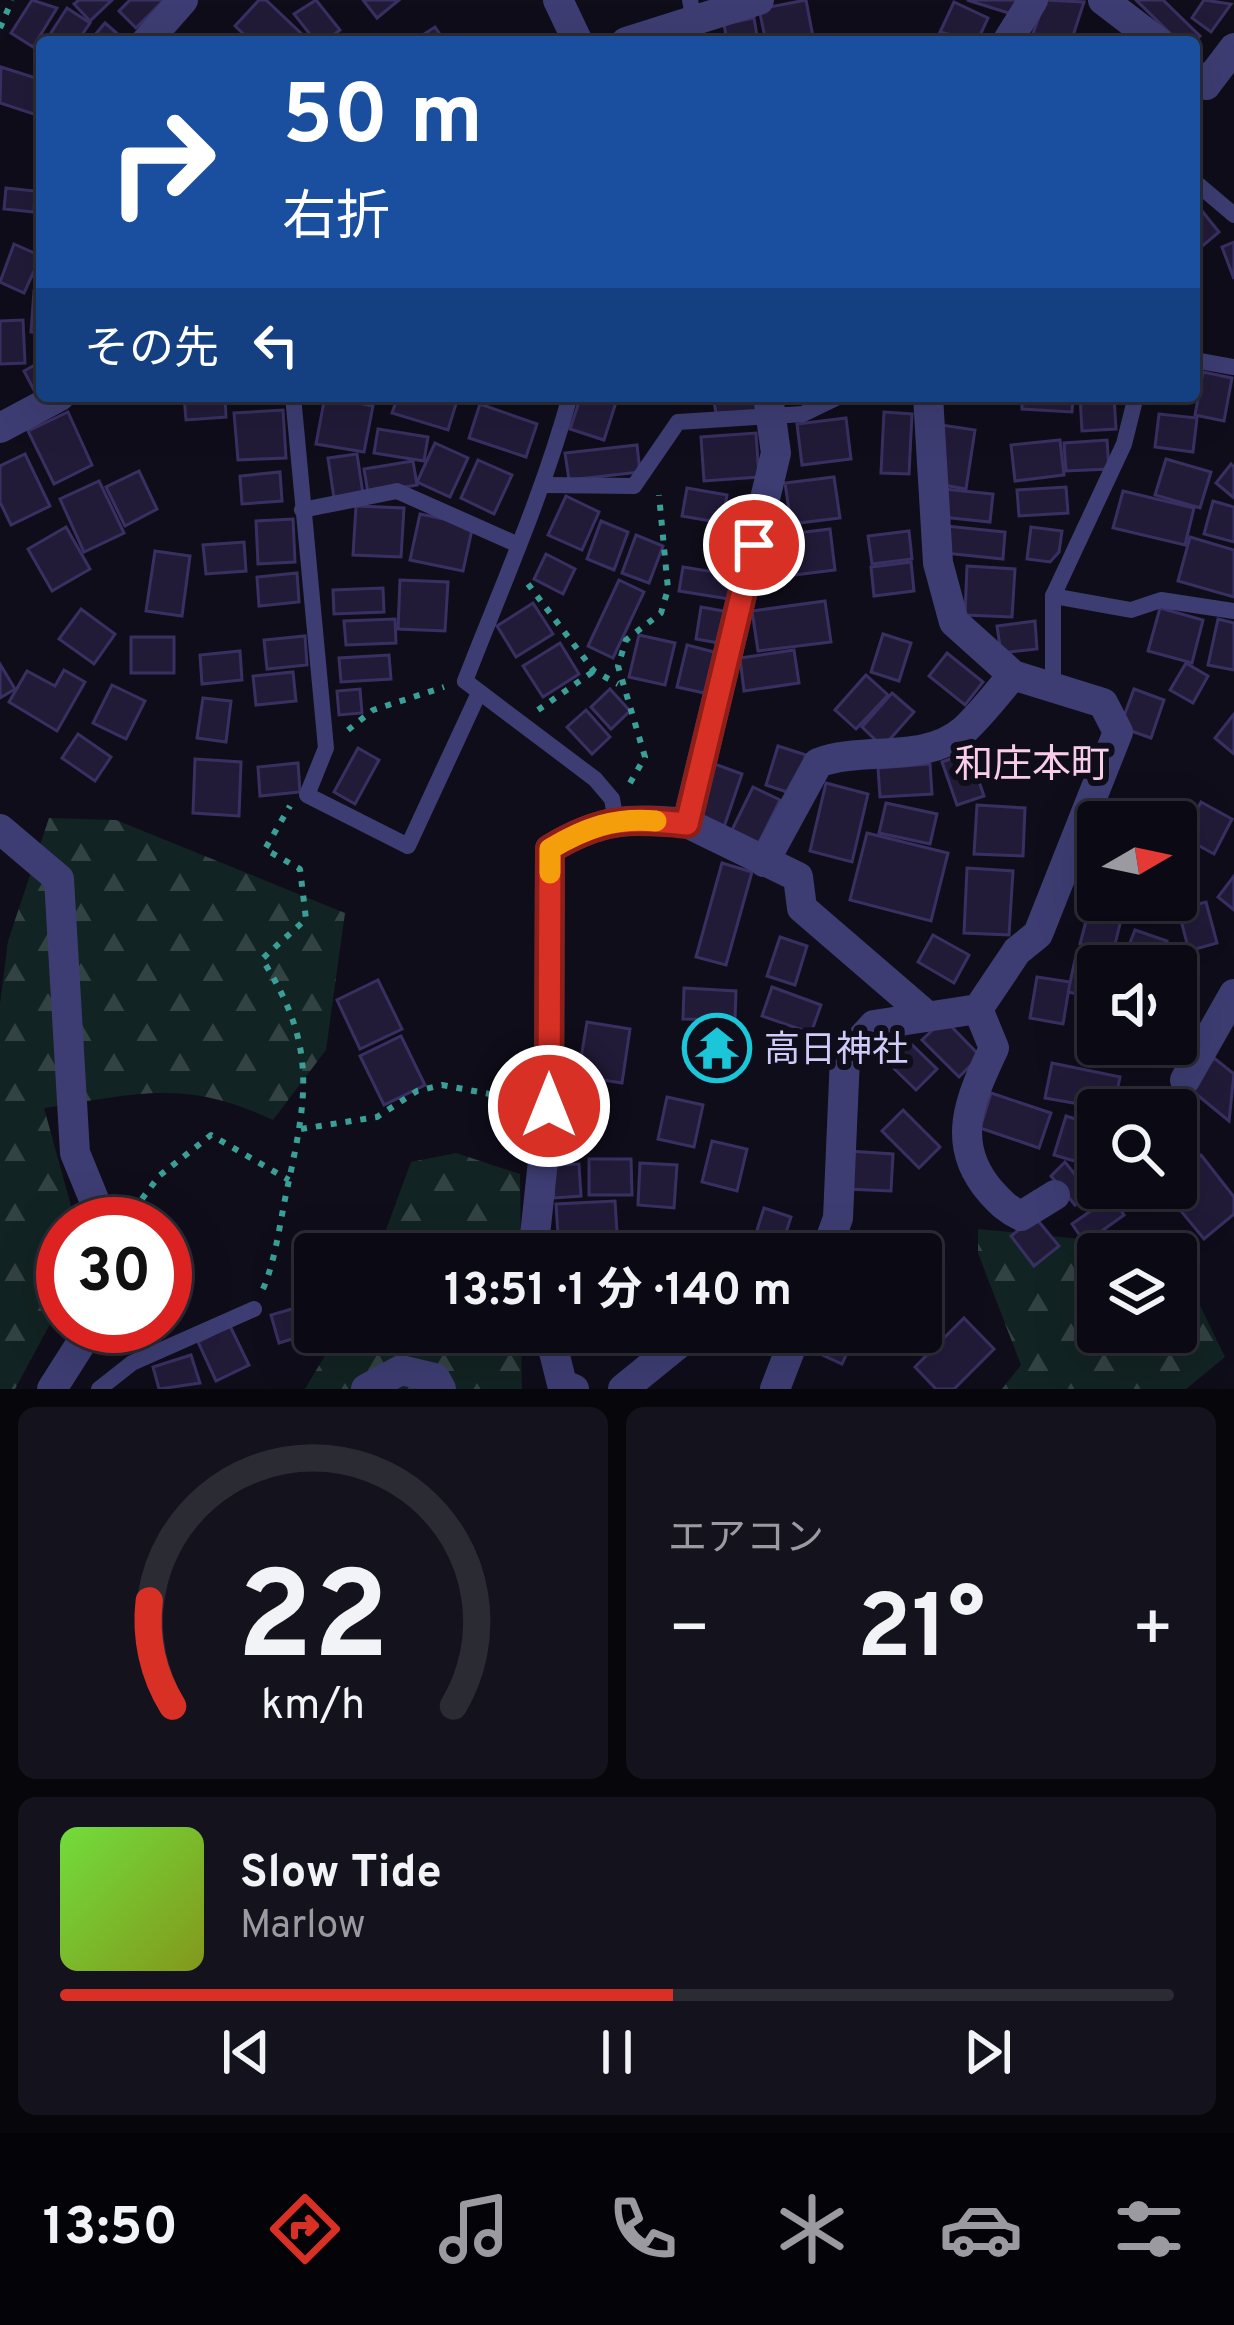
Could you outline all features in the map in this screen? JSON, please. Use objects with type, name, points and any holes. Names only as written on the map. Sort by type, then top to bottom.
[{"type":"street","points":[[151,36],[183,0]]},
{"type":"street","points":[[558,0],[575,36]]},
{"type":"street","points":[[645,36],[759,0]]},
{"type":"street","points":[[1011,36],[1033,0]]},
{"type":"street","points":[[1103,0],[1150,36]]},
{"type":"street","points":[[1200,85],[1234,48]]},
{"type":"street","points":[[0,428],[49,402]]},
{"type":"street","points":[[928,402],[938,563],[954,622],[1013,675],[1103,704],[1118,732],[1038,934],[1017,951],[978,1009]]},
{"type":"street","points":[[687,824],[776,453],[770,408]]},
{"type":"street","points":[[764,862],[818,763],[840,754],[925,749],[960,734],[1013,675]]},
{"type":"street","points":[[534,1233],[549,1106],[550,849],[586,827],[615,815],[687,824],[798,877],[802,908],[926,1014]]},
{"type":"street","points":[[0,829],[58,879],[75,1153],[98,1197]]},
{"type":"street","points":[[1185,1080],[1234,994]]},
{"type":"street","points":[[833,1233],[838,1218],[845,1058],[874,1024],[978,1009]]},
{"type":"street","points":[[978,1009],[994,1048],[967,1106],[966,1145],[974,1173],[1008,1210],[1022,1216],[1055,1195]]},
{"type":"street","points":[[826,1233],[838,1218]]},
{"type":"street","points":[[52,1389],[75,1353]]},
{"type":"street","points":[[554,1353],[562,1384],[574,1389]]},
{"type":"street","points":[[622,1389],[667,1353]]},
{"type":"street","points":[[775,1389],[789,1353]]},
{"type":"street","points":[[366,1389],[401,1370],[435,1378],[441,1389]]},
{"type":"lane","points":[[1200,186],[1234,214]]},
{"type":"lane","points":[[1200,361],[1234,367]]},
{"type":"lane","points":[[293,402],[326,748],[308,795],[408,846],[471,688],[513,553],[545,484],[568,402]]},
{"type":"lane","points":[[545,484],[634,486],[678,422],[834,402]]},
{"type":"lane","points":[[1053,685],[1053,596],[1124,444],[1134,402]]},
{"type":"lane","points":[[302,510],[397,491],[513,553]]},
{"type":"lane","points":[[1053,596],[1131,610],[1161,600],[1234,611]]},
{"type":"lane","points":[[471,688],[595,779],[612,799],[615,815]]},
{"type":"lane","points":[[99,1389],[132,1363],[254,1309]]},
{"type":"path","points":[[0,28],[12,0]]},
{"type":"path","points":[[620,685],[626,640],[661,613],[668,590],[655,455]]},
{"type":"path","points":[[513,553],[594,671],[620,685],[639,722],[645,757],[615,815]]},
{"type":"path","points":[[514,721],[594,671]]},
{"type":"path","points":[[326,748],[373,710],[471,688]]},
{"type":"path","points":[[254,1309],[268,1276],[301,1129],[306,1068],[287,998],[262,959],[306,919],[300,869],[265,849],[291,803],[308,795]]},
{"type":"path","points":[[301,1129],[377,1117],[417,1091],[442,1085],[549,1106]]},
{"type":"path","points":[[143,1197],[159,1176],[211,1135],[289,1180]]},
{"type":"green space","points":[[49,818],[116,820],[345,913],[326,1050],[273,1120],[213,1098],[186,1094],[134,1095],[44,1108],[69,1197],[36,1197],[36,1350],[15,1389],[0,1389],[0,1004],[8,941]]},
{"type":"green space","points":[[456,1153],[520,1174],[521,1233],[385,1233],[411,1162]]},
{"type":"green space","points":[[978,1229],[1077,1238],[1077,1353],[1197,1353],[1197,1299],[1225,1357],[1186,1389],[1002,1389],[1021,1365],[978,1253]]},
{"type":"green space","points":[[326,1353],[521,1353],[522,1389],[305,1389]]},
{"type":"building","points":[[32,0],[57,8],[33,47],[11,33]]},
{"type":"building","points":[[112,0],[90,21],[74,4]]},
{"type":"building","points":[[130,0],[164,0],[136,28],[119,11]]},
{"type":"building","points":[[259,0],[266,0],[304,36],[246,36],[235,26]]},
{"type":"building","points":[[316,0],[340,30],[332,36],[311,36],[294,14]]},
{"type":"building","points":[[363,0],[399,0],[377,18]]},
{"type":"building","points":[[806,0],[813,36],[765,36],[759,9]]},
{"type":"building","points":[[967,0],[1019,0],[1015,15]]},
{"type":"building","points":[[1045,0],[1084,2],[1073,36],[1032,36]]},
{"type":"building","points":[[1136,0],[1163,0],[1200,36],[1173,36]]},
{"type":"building","points":[[1204,0],[1231,4],[1211,32],[1192,18]]},
{"type":"building","points":[[954,2],[988,18],[980,36],[940,32]]},
{"type":"building","points":[[67,8],[90,23],[81,36],[49,36]]},
{"type":"building","points":[[754,18],[757,36],[726,36],[724,24]]},
{"type":"building","points":[[105,23],[120,36],[94,36]]},
{"type":"building","points":[[1,67],[36,78],[36,115],[0,103]]},
{"type":"building","points":[[6,188],[35,191],[34,212],[4,209]]},
{"type":"building","points":[[1200,208],[1219,232],[1200,248]]},
{"type":"building","points":[[1234,242],[1234,279],[1222,247]]},
{"type":"building","points":[[14,244],[36,254],[36,267],[24,293],[0,282]]},
{"type":"building","points":[[34,291],[36,332],[31,332]]},
{"type":"building","points":[[23,320],[25,363],[0,364],[0,321]]},
{"type":"building","points":[[36,364],[36,394],[24,371]]},
{"type":"building","points":[[1203,372],[1232,378],[1224,421],[1195,415]]},
{"type":"building","points":[[184,402],[225,402],[226,417],[186,420]]},
{"type":"building","points":[[324,402],[373,406],[364,452],[316,444]]},
{"type":"building","points":[[396,402],[456,404],[448,430],[392,413]]},
{"type":"building","points":[[579,402],[616,402],[604,440],[570,429]]},
{"type":"building","points":[[714,402],[758,402],[760,411],[717,419]]},
{"type":"building","points":[[1022,402],[1073,402],[1072,412],[1022,409]]},
{"type":"building","points":[[1080,402],[1114,402],[1116,429],[1082,431]]},
{"type":"building","points":[[480,404],[537,424],[526,457],[469,438]]},
{"type":"building","points":[[283,410],[286,458],[238,460],[234,413]]},
{"type":"building","points":[[68,412],[92,465],[54,484],[28,431]]},
{"type":"building","points":[[884,412],[912,414],[909,474],[881,473]]},
{"type":"building","points":[[1159,414],[1197,418],[1193,452],[1155,447]]},
{"type":"building","points":[[846,418],[851,459],[802,465],[797,424]]},
{"type":"building","points":[[941,425],[975,430],[966,489],[932,483]]},
{"type":"building","points":[[378,429],[428,437],[424,461],[374,453]]},
{"type":"building","points":[[756,433],[759,477],[704,481],[701,437]]},
{"type":"building","points":[[1060,440],[1064,475],[1015,481],[1011,445]]},
{"type":"building","points":[[1107,440],[1109,469],[1066,471],[1064,443]]},
{"type":"building","points":[[435,443],[468,458],[450,497],[417,482]]},
{"type":"building","points":[[637,445],[640,472],[569,480],[565,453]]},
{"type":"building","points":[[25,454],[50,506],[11,525],[0,502],[0,466]]},
{"type":"building","points":[[357,454],[363,494],[334,498],[328,458]]},
{"type":"building","points":[[1166,459],[1211,472],[1200,508],[1155,495]]},
{"type":"building","points":[[478,460],[512,475],[494,514],[461,498]]},
{"type":"building","points":[[413,461],[417,485],[368,493],[364,469]]},
{"type":"building","points":[[1231,464],[1234,467],[1234,498],[1216,483]]},
{"type":"building","points":[[139,471],[157,509],[125,526],[106,487]]},
{"type":"building","points":[[280,472],[282,501],[242,504],[240,476]]},
{"type":"building","points":[[834,477],[840,518],[791,524],[785,483]]},
{"type":"building","points":[[99,481],[124,533],[84,552],[60,499]]},
{"type":"building","points":[[1066,487],[1068,513],[1019,516],[1017,490]]},
{"type":"building","points":[[687,488],[727,495],[722,523],[682,516]]},
{"type":"building","points":[[944,489],[993,494],[990,522],[941,517]]},
{"type":"building","points":[[1123,491],[1194,508],[1185,545],[1113,528]]},
{"type":"building","points":[[566,496],[599,512],[582,550],[548,535]]},
{"type":"building","points":[[1213,501],[1234,507],[1234,542],[1204,534]]},
{"type":"building","points":[[356,506],[404,508],[401,557],[353,555]]},
{"type":"building","points":[[420,514],[473,525],[463,571],[410,560]]},
{"type":"building","points":[[293,519],[295,562],[258,564],[256,521]]},
{"type":"building","points":[[601,521],[628,532],[614,570],[587,559]]},
{"type":"building","points":[[946,526],[1005,532],[1003,559],[944,553]]},
{"type":"building","points":[[66,527],[90,569],[52,591],[28,549]]},
{"type":"building","points":[[1031,527],[1062,531],[1059,552],[1050,562],[1027,559]]},
{"type":"building","points":[[830,529],[835,570],[786,576],[781,535]]},
{"type":"building","points":[[909,531],[912,559],[872,564],[868,536]]},
{"type":"building","points":[[636,535],[663,546],[649,583],[622,573]]},
{"type":"building","points":[[1190,537],[1234,550],[1234,597],[1178,581]]},
{"type":"building","points":[[244,542],[246,571],[206,574],[203,545]]},
{"type":"building","points":[[155,551],[190,556],[182,616],[146,611]]},
{"type":"building","points":[[546,554],[575,569],[563,594],[534,579]]},
{"type":"building","points":[[911,562],[914,591],[874,596],[871,567]]},
{"type":"building","points":[[967,566],[1015,569],[1012,617],[965,615]]},
{"type":"building","points":[[683,567],[733,575],[729,599],[679,591]]},
{"type":"building","points":[[297,573],[299,602],[259,606],[257,577]]},
{"type":"building","points":[[400,580],[448,582],[445,631],[398,629]]},
{"type":"building","points":[[619,580],[644,592],[613,658],[588,646]]},
{"type":"building","points":[[383,588],[384,612],[334,614],[333,590]]},
{"type":"building","points":[[825,601],[831,642],[758,651],[752,611]]},
{"type":"building","points":[[533,603],[553,634],[516,657],[497,626]]},
{"type":"building","points":[[701,607],[729,612],[724,644],[696,639]]},
{"type":"building","points":[[1160,608],[1203,620],[1192,663],[1148,651]]},
{"type":"building","points":[[81,609],[115,634],[94,664],[59,639]]},
{"type":"building","points":[[395,619],[396,643],[346,645],[344,621]]},
{"type":"building","points":[[1218,619],[1234,623],[1234,670],[1208,665]]},
{"type":"building","points":[[1035,621],[1037,649],[1001,653],[997,626]]},
{"type":"building","points":[[883,634],[911,643],[899,681],[871,672]]},
{"type":"building","points":[[639,635],[675,643],[665,685],[629,677]]},
{"type":"building","points":[[305,636],[307,665],[267,669],[264,640]]},
{"type":"building","points":[[131,637],[174,637],[174,673],[131,673]]},
{"type":"building","points":[[560,643],[579,674],[543,697],[523,666]]},
{"type":"building","points":[[687,645],[722,654],[713,695],[677,687]]},
{"type":"building","points":[[794,650],[799,683],[744,691],[740,658]]},
{"type":"building","points":[[240,651],[242,680],[202,684],[200,655]]},
{"type":"building","points":[[947,653],[983,682],[965,705],[929,676]]},
{"type":"building","points":[[389,655],[391,679],[341,682],[339,658]]},
{"type":"building","points":[[1186,663],[1208,676],[1193,703],[1170,690]]},
{"type":"building","points":[[0,664],[15,689],[0,698]]},
{"type":"building","points":[[64,670],[85,682],[57,731],[9,702],[27,671],[55,686]]},
{"type":"building","points":[[293,672],[296,701],[256,705],[253,676]]},
{"type":"building","points":[[866,675],[888,695],[856,729],[835,710]]},
{"type":"building","points":[[112,685],[145,701],[126,739],[93,723]]},
{"type":"building","points":[[360,689],[362,713],[339,715],[337,691]]},
{"type":"building","points":[[610,689],[630,711],[611,729],[591,707]]},
{"type":"building","points":[[1134,689],[1164,700],[1151,738],[1120,727]]},
{"type":"building","points":[[892,693],[914,712],[883,747],[862,727]]},
{"type":"building","points":[[203,698],[231,701],[226,742],[197,738]]},
{"type":"building","points":[[586,710],[610,737],[592,754],[567,727]]},
{"type":"building","points":[[1234,714],[1234,754],[1215,738]]},
{"type":"building","points":[[78,734],[111,757],[95,781],[62,758]]},
{"type":"building","points":[[778,746],[806,755],[793,794],[766,785]]},
{"type":"building","points":[[358,748],[379,760],[355,804],[334,792]]},
{"type":"building","points":[[969,752],[984,796],[957,805],[942,762]]},
{"type":"building","points":[[195,759],[241,762],[239,816],[193,813]]},
{"type":"building","points":[[298,763],[300,792],[260,796],[258,767]]},
{"type":"building","points":[[712,763],[742,774],[724,827],[694,817]]},
{"type":"building","points":[[930,764],[932,794],[880,797],[878,768]]},
{"type":"building","points":[[826,783],[868,794],[852,862],[810,851]]},
{"type":"building","points":[[753,787],[780,800],[757,847],[730,834]]},
{"type":"building","points":[[1201,802],[1232,819],[1214,854],[1197,845]]},
{"type":"building","points":[[886,803],[937,814],[930,844],[879,833]]},
{"type":"building","points":[[977,805],[1025,808],[1023,856],[974,854]]},
{"type":"building","points":[[867,833],[948,853],[931,921],[850,900]]},
{"type":"building","points":[[722,863],[752,872],[726,965],[696,957]]},
{"type":"building","points":[[967,868],[1013,871],[1009,935],[964,933]]},
{"type":"building","points":[[1234,876],[1234,910],[1218,897]]},
{"type":"building","points":[[1206,902],[1217,943],[1197,949],[1187,945],[1181,921],[1197,921],[1197,904]]},
{"type":"building","points":[[1086,921],[1121,921],[1115,945],[1080,944]]},
{"type":"building","points":[[1135,930],[1167,941],[1166,945],[1129,945]]},
{"type":"building","points":[[933,935],[969,955],[954,983],[918,962]]},
{"type":"building","points":[[780,937],[807,946],[795,985],[767,976]]},
{"type":"building","points":[[1075,960],[1077,960],[1077,994],[1068,992]]},
{"type":"building","points":[[1037,977],[1070,982],[1063,1024],[1030,1018]]},
{"type":"building","points":[[378,980],[402,1029],[360,1049],[337,1000]]},
{"type":"building","points":[[772,987],[821,1005],[811,1033],[762,1016]]},
{"type":"building","points":[[684,988],[736,991],[735,1020],[683,1019]]},
{"type":"building","points":[[944,1019],[980,1056],[959,1077],[922,1040]]},
{"type":"building","points":[[587,1022],[630,1029],[622,1083],[578,1076]]},
{"type":"building","points":[[899,1032],[937,1069],[916,1090],[878,1053]]},
{"type":"building","points":[[401,1036],[425,1085],[384,1105],[360,1056]]},
{"type":"building","points":[[1214,1058],[1234,1074],[1229,1121],[1197,1095],[1197,1089],[1190,1089]]},
{"type":"building","points":[[1052,1063],[1120,1077],[1117,1089],[1077,1089],[1077,1104],[1045,1098]]},
{"type":"building","points":[[991,1093],[1051,1113],[1039,1148],[980,1128]]},
{"type":"building","points":[[667,1097],[703,1105],[694,1147],[658,1139]]},
{"type":"building","points":[[903,1110],[940,1147],[919,1168],[882,1131]]},
{"type":"building","points":[[1066,1116],[1077,1119],[1077,1162],[1054,1155]]},
{"type":"building","points":[[712,1141],[747,1149],[737,1191],[702,1182]]},
{"type":"building","points":[[848,1151],[893,1154],[891,1191],[846,1189]]},
{"type":"building","points":[[1201,1155],[1234,1197],[1234,1214],[1204,1239],[1179,1209],[1197,1209],[1197,1158]]},
{"type":"building","points":[[589,1159],[631,1159],[632,1195],[589,1195]]},
{"type":"building","points":[[1065,1162],[1077,1177],[1075,1205],[1051,1176]]},
{"type":"building","points":[[640,1163],[677,1165],[674,1208],[638,1205]]},
{"type":"building","points":[[579,1164],[581,1196],[554,1198],[551,1165]]},
{"type":"building","points":[[615,1201],[617,1232],[558,1233],[556,1204]]},
{"type":"building","points":[[764,1208],[791,1217],[786,1233],[756,1233]]},
{"type":"building","points":[[1093,1209],[1120,1209],[1124,1215],[1099,1233],[1078,1233],[1072,1224]]},
{"type":"building","points":[[1035,1217],[1059,1246],[1034,1266],[1011,1236]]},
{"type":"building","points":[[294,1308],[294,1338],[279,1343],[271,1315]]},
{"type":"building","points":[[964,1318],[994,1349],[954,1389],[936,1389],[915,1367],[929,1353],[942,1353],[942,1340]]},
{"type":"building","points":[[230,1326],[249,1365],[216,1381],[198,1342]]},
{"type":"building","points":[[818,1353],[847,1353],[842,1364]]},
{"type":"building","points":[[191,1355],[200,1383],[159,1389],[153,1367]]},
{"type":"slow traffic","points":[[550,873],[550,849],[586,827],[631,818],[656,821]]},
{"type":"place","name":"高日神社","points":[[717,1048]]},
{"type":"district","name":"和庄本町","points":[[1032,763]]},
{"type":"route","points":[[549,1106],[550,849],[586,827],[631,818],[687,824],[754,545]]}]
